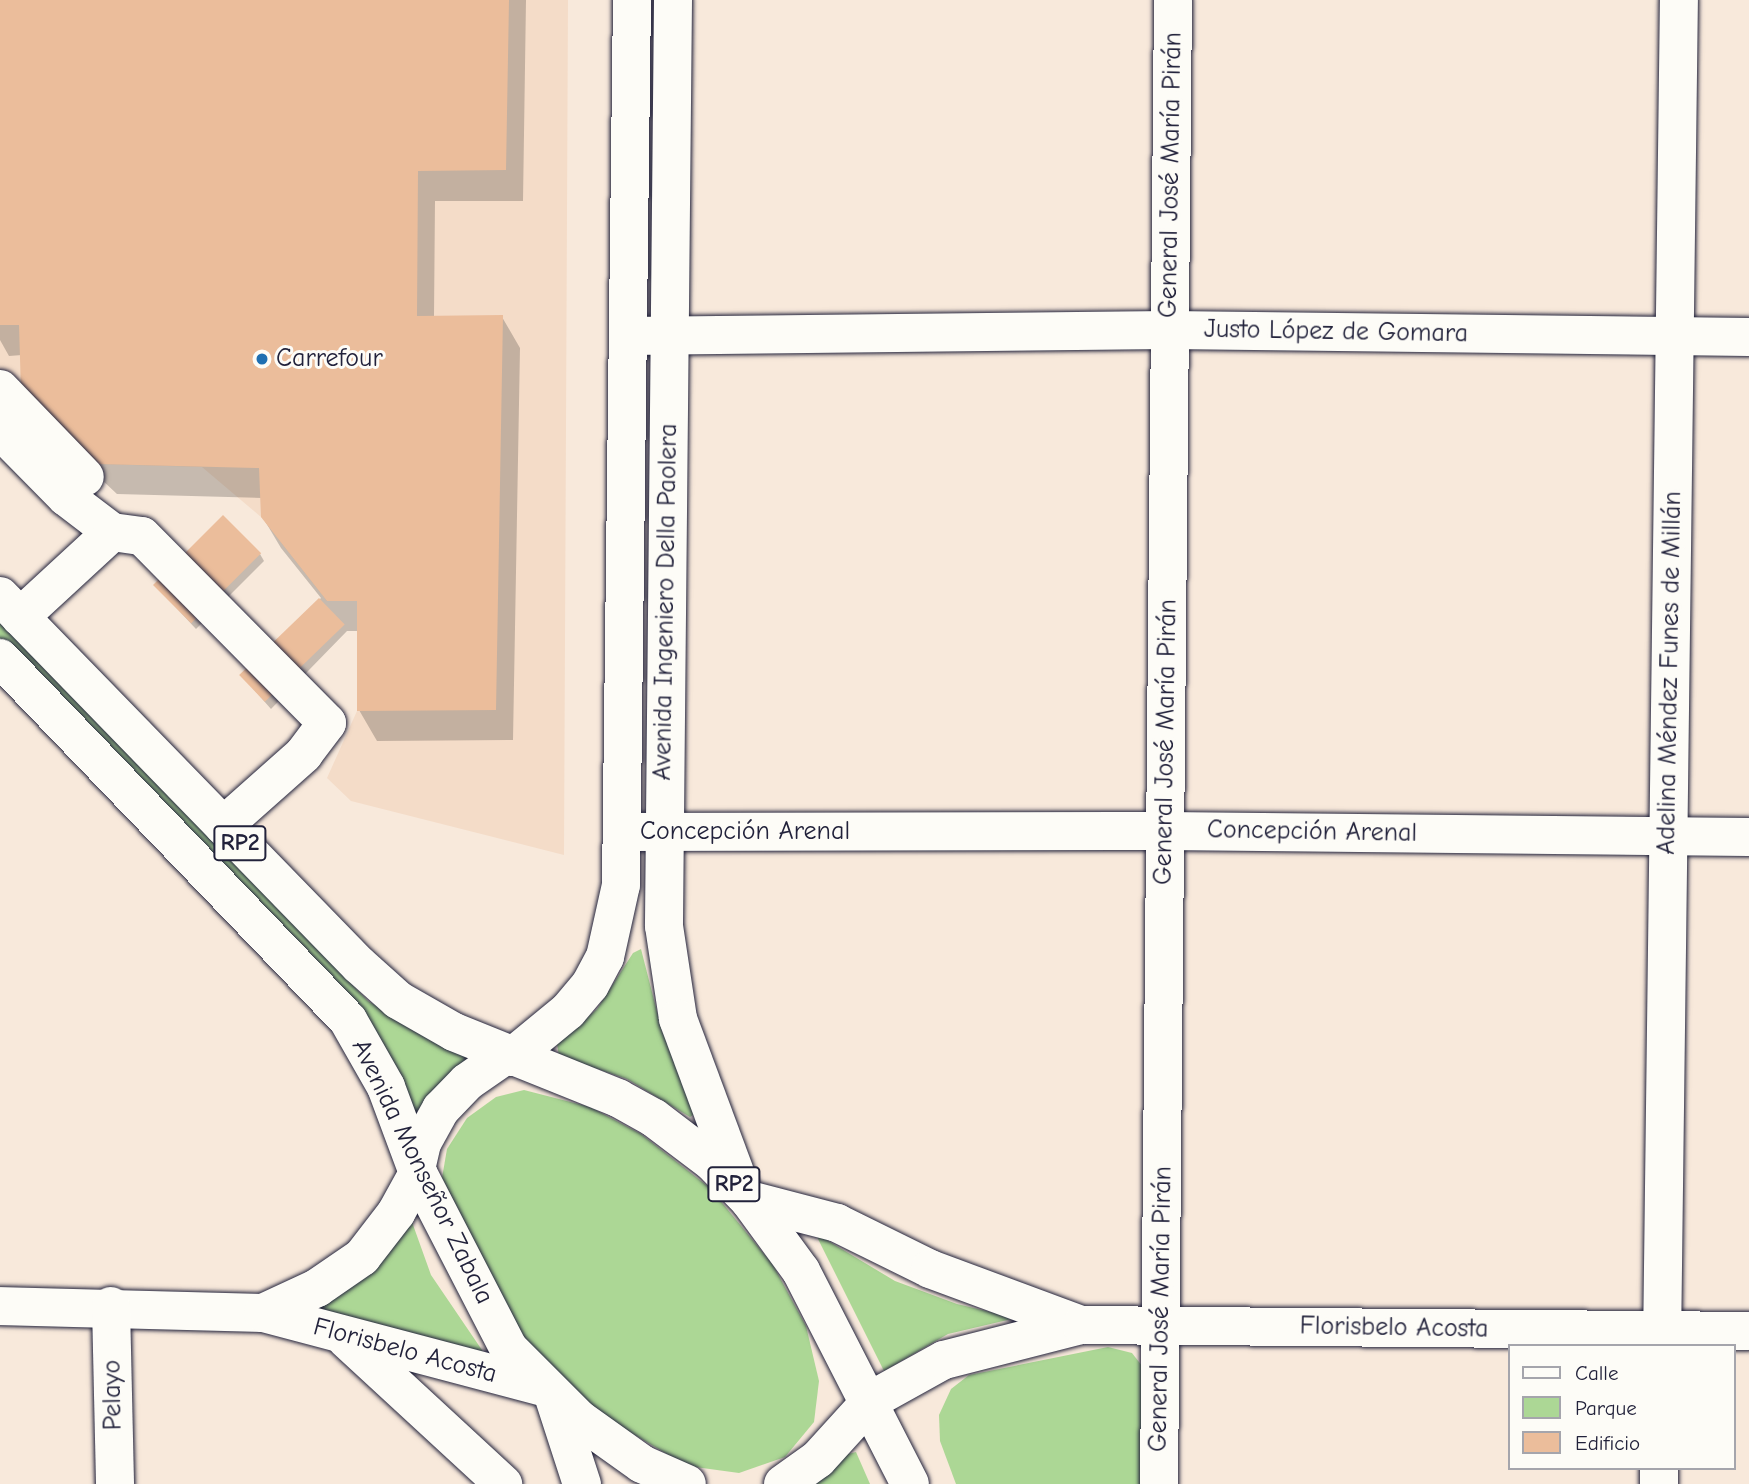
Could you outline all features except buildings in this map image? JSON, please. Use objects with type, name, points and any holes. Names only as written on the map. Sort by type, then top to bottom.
[{"type":"main road","name":"Avenida Ingeniero Della Paolera","points":[[509,1056],[568,1011],[605,957],[621,885],[624,832],[632,0]]},
{"type":"main road","name":"Avenida Ingeniero Della Paolera","points":[[673,0],[664,926],[673,995],[745,1195]]},
{"type":"main road","name":"General José María Pirán","points":[[1159,1484],[1173,0]]},
{"type":"main road","name":"Adelina Méndez Funes de Millán","points":[[1662,1338],[1679,0]]},
{"type":"main road","name":"Justo López de Gomara","points":[[629,336],[1170,330],[1749,337]]},
{"type":"main road","points":[[0,389],[85,477]]},
{"type":"main road","points":[[0,430],[66,497],[112,532],[142,536],[327,723],[304,754],[223,826]]},
{"type":"main road","points":[[10,606],[112,532]]},
{"type":"main road","name":"RP2","points":[[10,606],[378,984],[419,1014],[509,1056],[584,1083],[654,1118],[712,1162],[745,1195],[801,1271],[910,1484]]},
{"type":"main road","name":"Avenida Monseñor Zabala","points":[[0,658],[327,993],[348,1020],[386,1087],[417,1169],[509,1349],[549,1392]]},
{"type":"main road","name":"Concepción Arenal","points":[[624,832],[1165,831],[1749,837]]},
{"type":"main road","name":"Florisbelo Acosta","points":[[263,1313],[317,1288],[362,1257],[396,1213],[417,1169],[422,1143],[441,1109],[467,1082],[509,1056]]},
{"type":"main road","name":"Florisbelo Acosta","points":[[745,1195],[837,1223],[930,1269],[1081,1325]]},
{"type":"main road","name":"Florisbelo Acosta","points":[[0,1306],[111,1306],[263,1313],[549,1392]]},
{"type":"main road","name":"Pelayo","points":[[111,1306],[114,1484]]},
{"type":"main road","name":"Florisbelo Acosta","points":[[783,1484],[818,1459],[867,1404],[944,1360],[1081,1325],[1662,1338],[1749,1331]]},
{"type":"main road","points":[[342,1335],[503,1484]]},
{"type":"main road","points":[[549,1392],[582,1484]]},
{"type":"main road","name":"RP2","points":[[549,1392],[642,1464],[687,1484]]},
{"type":"shaded area","name":"Carrefour","points":[[0,0],[568,0],[564,855],[351,801],[327,778],[357,711],[357,601],[327,601],[261,517],[202,467],[97,464],[0,447]]},
{"type":"green space","points":[[0,621],[368,1001],[468,1058],[417,1115],[359,1008],[0,639]]},
{"type":"green space","points":[[641,949],[662,1031],[699,1111],[690,1117],[627,1079],[559,1056],[557,1044],[597,1009],[633,953]]},
{"type":"green space","points":[[524,1090],[590,1107],[641,1134],[710,1188],[773,1265],[806,1326],[819,1381],[814,1422],[785,1457],[739,1473],[695,1467],[672,1457],[601,1415],[524,1339],[442,1178],[447,1149],[467,1118],[496,1097]]},
{"type":"green space","points":[[412,1222],[431,1275],[484,1353],[302,1312]]},
{"type":"green space","points":[[815,1233],[895,1281],[957,1304],[1016,1318],[948,1334],[884,1371]]},
{"type":"green space","points":[[1108,1347],[1132,1353],[1146,1371],[1146,1484],[956,1484],[940,1441],[939,1415],[951,1389],[969,1375]]},
{"type":"green space","points":[[856,1452],[870,1484],[816,1484],[844,1455]]},
{"type":"place","name":"Carrefour","points":[[262,359]]}]
